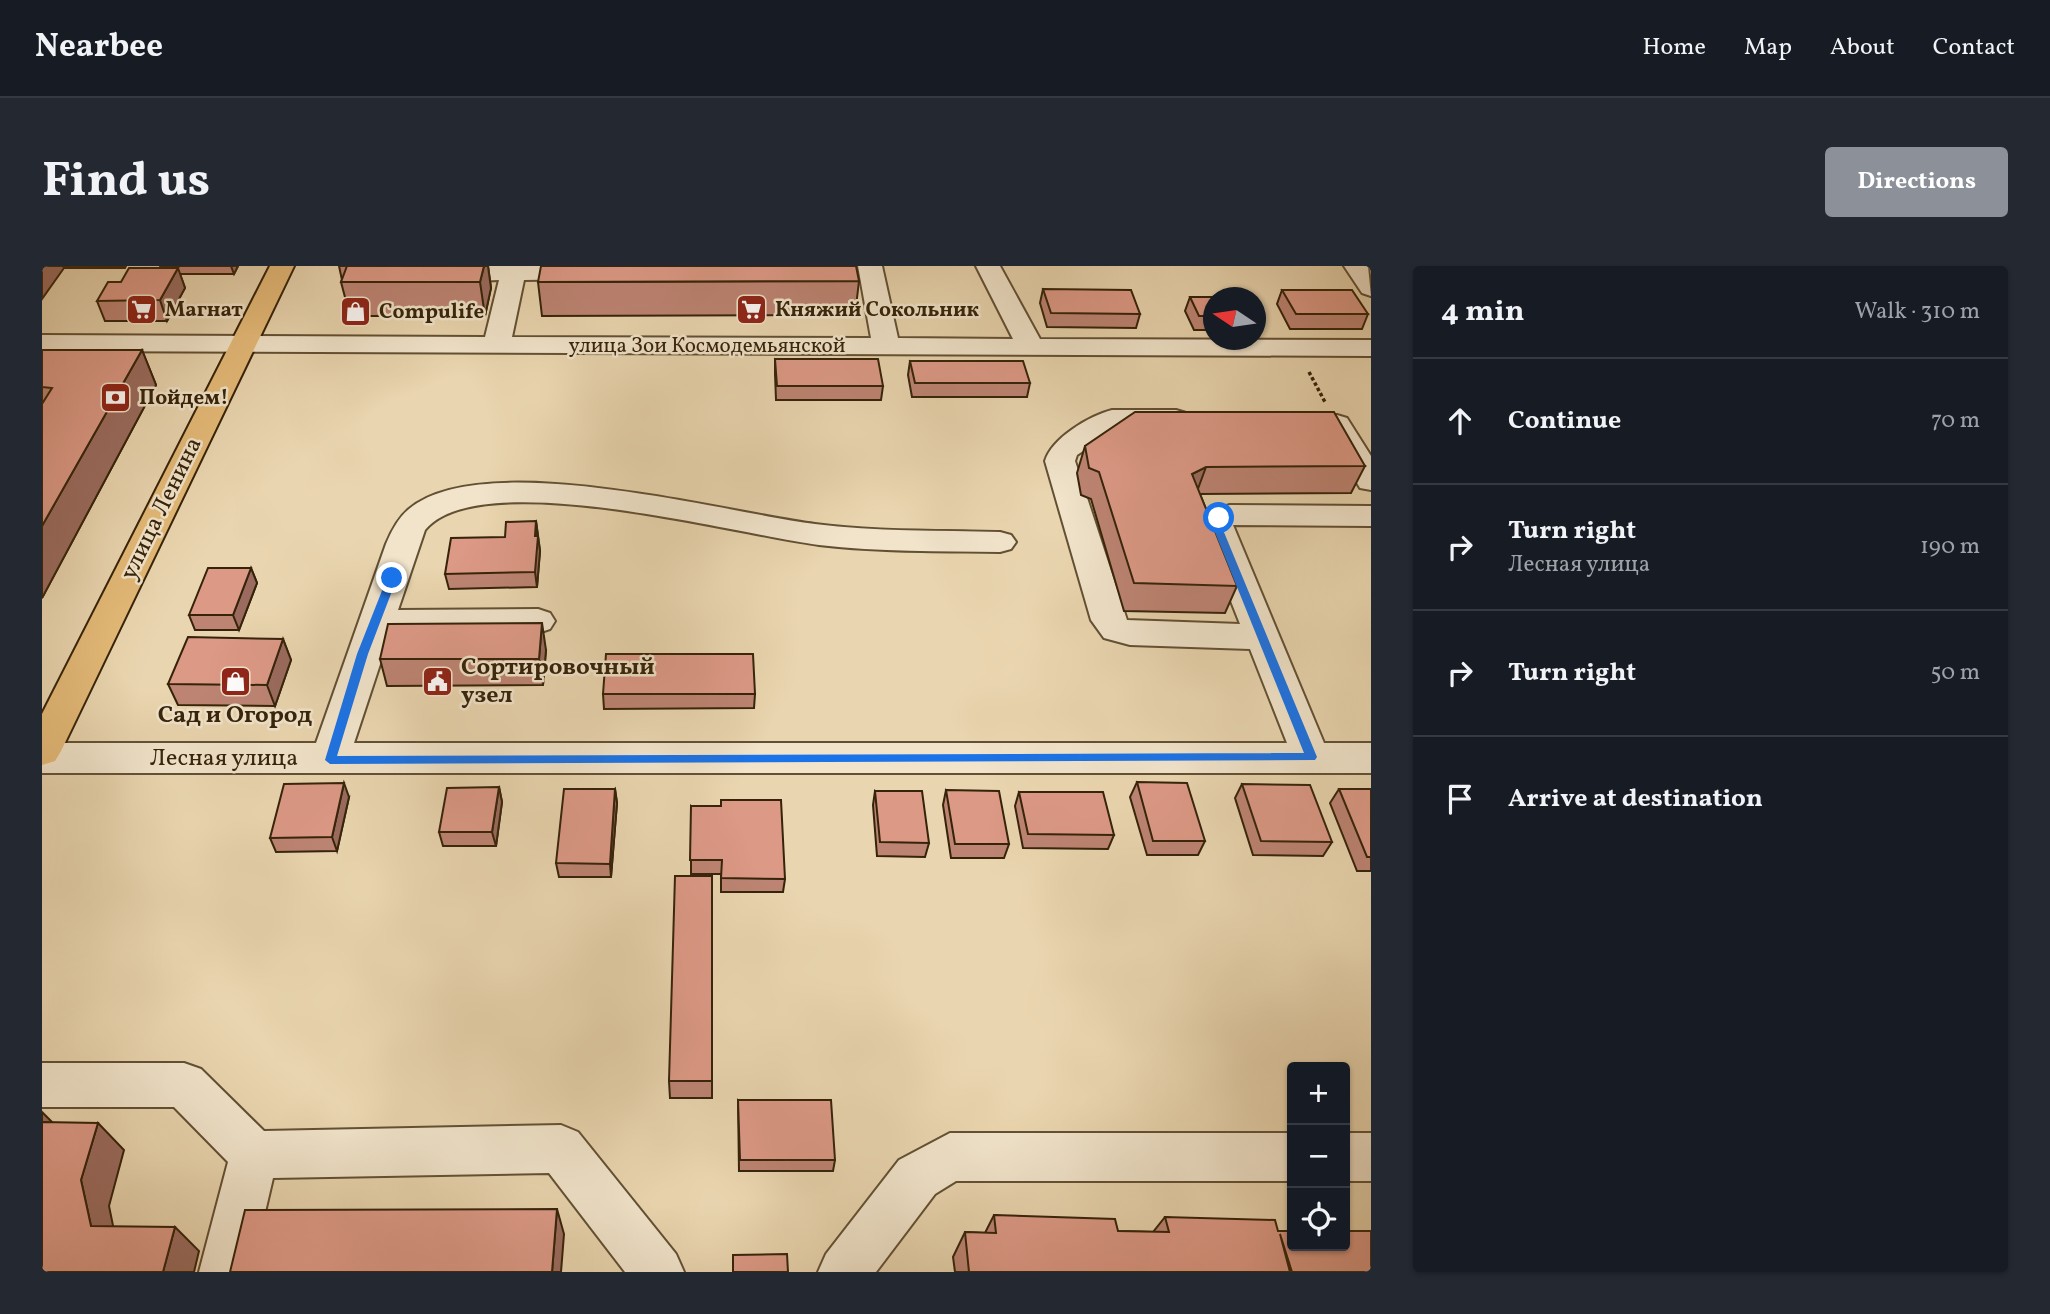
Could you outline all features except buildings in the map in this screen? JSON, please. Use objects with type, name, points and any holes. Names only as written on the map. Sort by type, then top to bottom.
[{"type":"main road","name":"улица Ленина","points":[[42,751],[282,266]]},
{"type":"street","points":[[444,266],[456,273],[593,268],[619,271]]},
{"type":"street","points":[[870,266],[886,346]]},
{"type":"street","points":[[988,266],[1030,346]]},
{"type":"street","points":[[1356,266],[1371,288]]},
{"type":"street","points":[[497,345],[513,273]]},
{"type":"street","name":"улица Зои Космодемьянской","points":[[42,343],[1371,348]]},
{"type":"street","points":[[1209,418],[1112,419],[1063,451],[1060,461],[1108,620],[1116,629],[1130,634],[1261,638]]},
{"type":"street","points":[[1320,418],[1371,481]]},
{"type":"street","points":[[330,760],[363,654],[409,528],[422,513],[443,499],[467,494],[523,494],[672,507],[835,537],[1000,542]]},
{"type":"street","points":[[1311,757],[1217,525],[1219,518],[1230,515],[1371,516]]},
{"type":"street","points":[[376,622],[538,621]]},
{"type":"street","name":"Лесная улица","points":[[42,758],[1371,758]]},
{"type":"street","points":[[42,1085],[184,1085],[254,1155],[562,1149],[658,1272]]},
{"type":"street","points":[[225,1272],[254,1155]]},
{"type":"street","points":[[844,1272],[917,1177],[950,1157],[1287,1157]]},
{"type":"street","points":[[1350,1157],[1371,1157]]},
{"type":"path","points":[[1304,363],[1320,418]]},
{"type":"place","name":"Магнат","points":[[142,310]]},
{"type":"place","name":"Княжий Сокольник","points":[[752,310]]},
{"type":"place","name":"Compulife","points":[[356,312]]},
{"type":"place","name":"Пойдем!","points":[[116,398]]},
{"type":"place","name":"Сад и Огород","points":[[235,682]]},
{"type":"place","name":"Сортировочный узел","points":[[438,682]]},
{"type":"route","points":[[392,578],[363,654],[330,760],[1311,757],[1281,689],[1217,525],[1219,518]]}]
